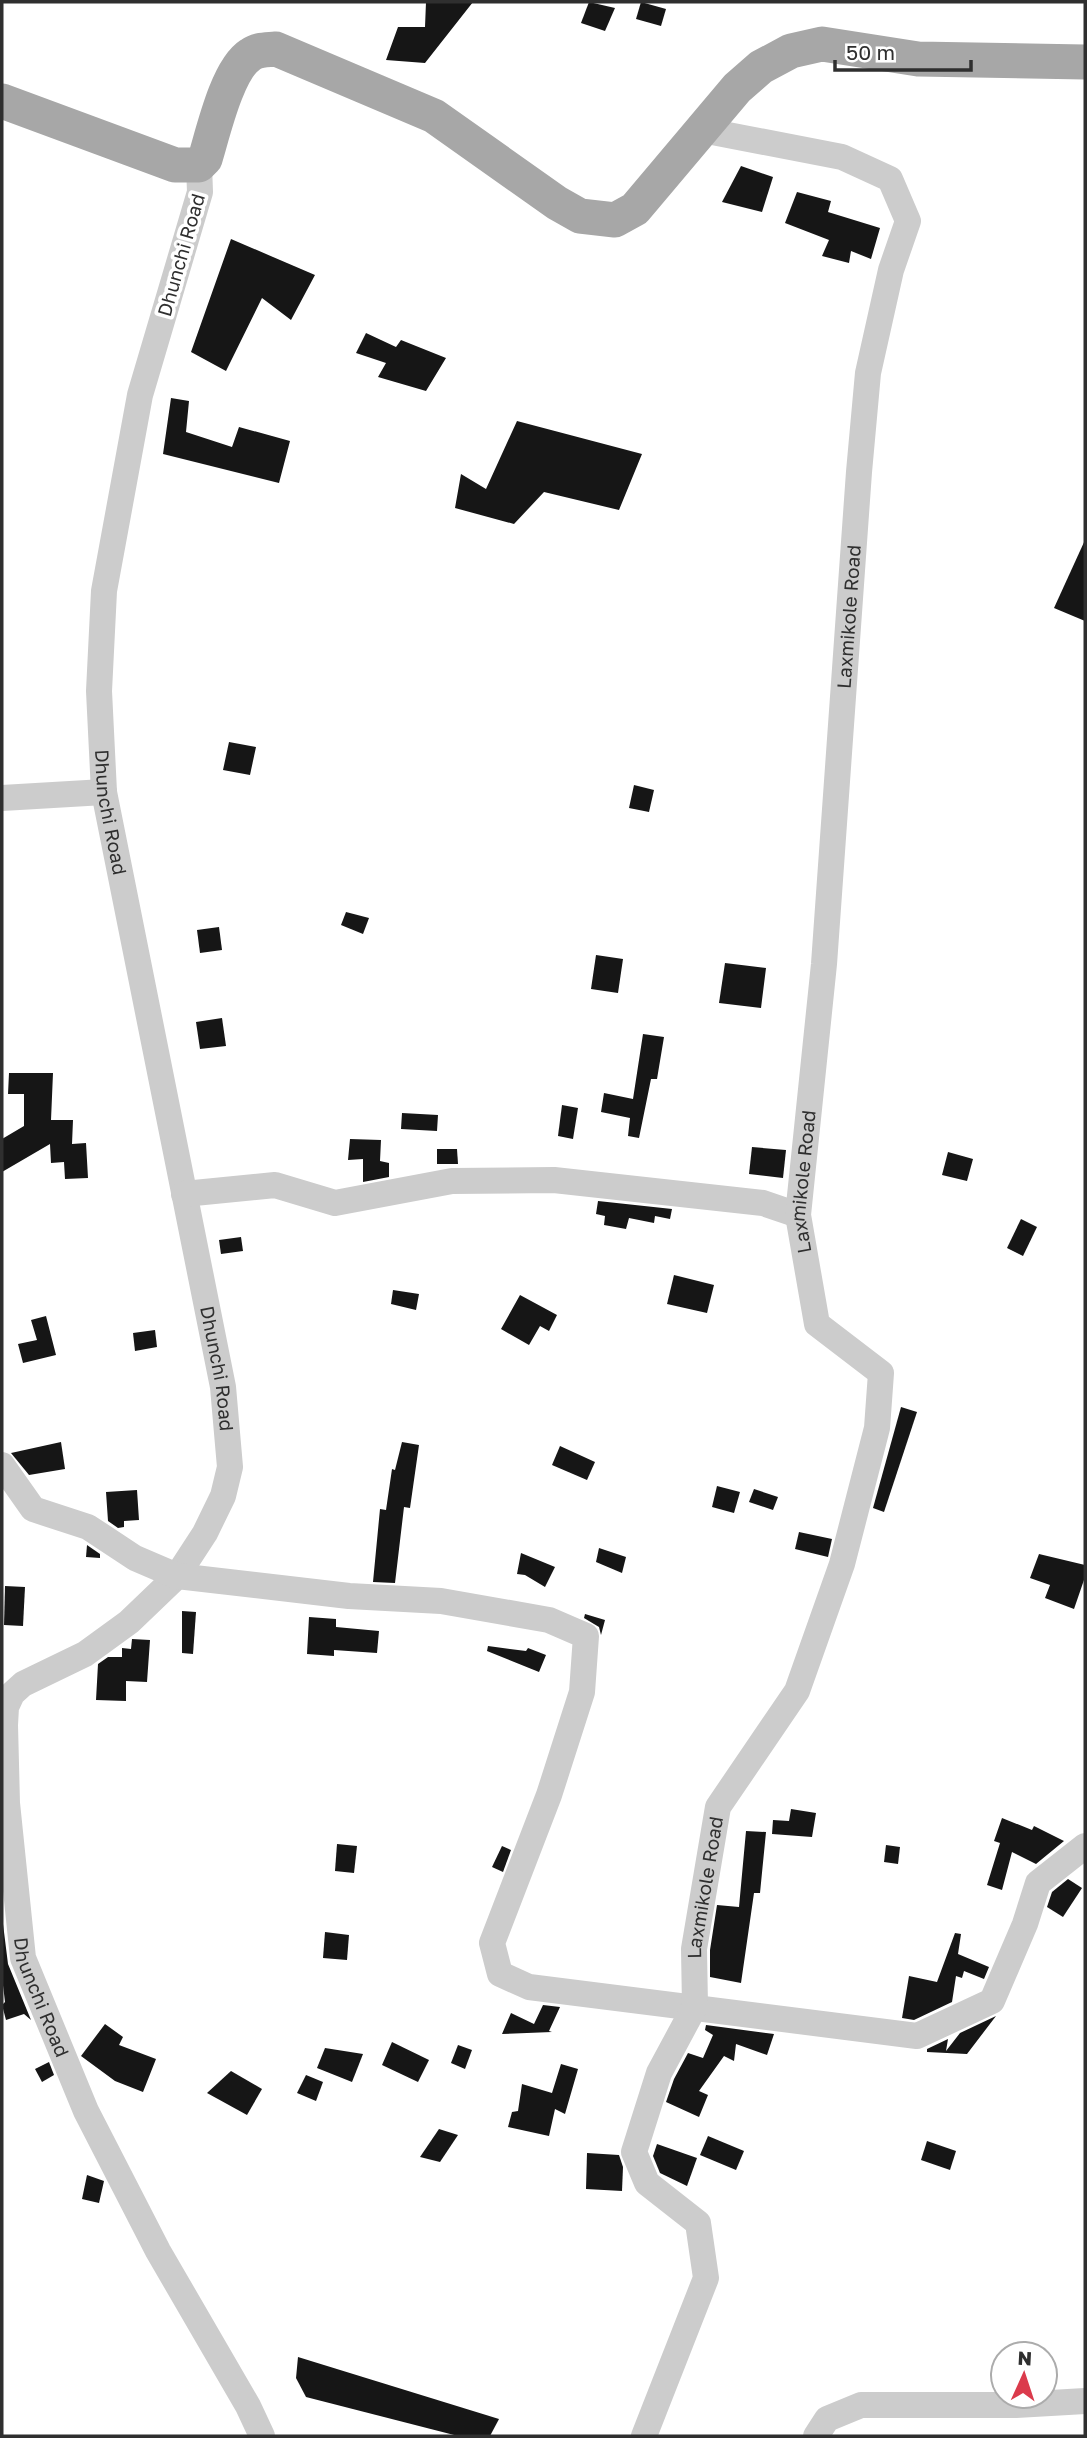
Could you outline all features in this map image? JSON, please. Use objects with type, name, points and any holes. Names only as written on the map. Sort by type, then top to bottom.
[{"type":"main road","points":[[2,101],[174,165],[199,165],[205,159],[238,69],[248,56],[260,50],[276,49],[434,116],[556,203],[580,216],[596,220],[615,220],[635,209],[737,88],[761,67],[791,51],[822,44],[918,59],[1085,62]]},
{"type":"street","name":"Laxmikole Road","points":[[644,2436],[706,2278],[698,2223],[647,2183],[634,2152],[659,2073],[695,2006],[694,1949],[718,1807],[797,1691],[842,1564],[877,1428],[881,1373],[817,1324],[798,1215],[824,964],[868,373],[891,270],[908,221],[890,179],[854,163],[842,158],[702,130]]},
{"type":"street","name":"Dhunchi Road","points":[[199,165],[200,192],[140,395],[104,591],[99,691],[104,792],[223,1387],[230,1467],[223,1496],[205,1533],[177,1576],[118,1630],[85,1654],[7,1692],[7,1803],[23,1958],[86,2111],[158,2251],[248,2406],[261,2436]]},
{"type":"street","points":[[2,798],[104,792]]},
{"type":"street","points":[[184,1194],[275,1185],[335,1203],[452,1181],[554,1180],[763,1203],[798,1215]]},
{"type":"street","points":[[2,1465],[33,1509],[88,1527],[135,1558],[177,1576],[349,1596],[441,1601],[549,1620],[586,1636],[582,1692],[549,1796],[492,1944],[500,1974],[529,1987],[917,2036],[992,2001],[1026,1924],[1038,1883],[1085,1846]]},
{"type":"street","points":[[816,2436],[827,2419],[861,2405],[1016,2405],[1085,2401]]},
{"type":"building","points":[[426,2],[473,2],[425,63],[386,60],[398,27],[425,27]]},
{"type":"building","points":[[589,2],[615,8],[605,31],[581,23]]},
{"type":"building","points":[[641,2],[666,9],[661,26],[636,19]]},
{"type":"building","points":[[741,166],[773,177],[762,212],[722,202]]},
{"type":"building","points":[[797,192],[831,201],[828,212],[880,228],[871,259],[851,251],[849,263],[822,256],[829,240],[785,223]]},
{"type":"building","points":[[231,239],[315,275],[291,320],[262,298],[226,371],[191,352]]},
{"type":"building","points":[[366,333],[396,347],[401,340],[446,358],[426,391],[378,377],[386,363],[356,353]]},
{"type":"building","points":[[171,398],[189,401],[186,432],[232,447],[239,427],[290,441],[279,483],[163,454]]},
{"type":"building","points":[[517,421],[642,454],[619,510],[544,492],[514,524],[455,508],[461,474],[486,489]]},
{"type":"building","points":[[1085,540],[1085,621],[1054,608]]},
{"type":"building","points":[[229,742],[256,747],[250,775],[223,770]]},
{"type":"building","points":[[634,785],[654,790],[649,812],[629,808]]},
{"type":"building","points":[[346,912],[369,918],[363,934],[341,925]]},
{"type":"building","points":[[219,927],[222,950],[200,953],[197,930]]},
{"type":"building","points":[[596,955],[623,959],[618,993],[591,989]]},
{"type":"building","points":[[725,963],[766,968],[761,1008],[719,1003]]},
{"type":"building","points":[[222,1018],[226,1046],[200,1049],[196,1022]]},
{"type":"building","points":[[643,1034],[664,1037],[657,1079],[651,1079],[639,1138],[628,1136],[630,1118],[601,1112],[604,1093],[633,1099]]},
{"type":"building","points":[[9,1073],[53,1073],[51,1120],[73,1120],[72,1144],[86,1143],[88,1178],[65,1179],[64,1162],[51,1163],[50,1144],[2,1172],[2,1139],[24,1126],[24,1094],[8,1094]]},
{"type":"building","points":[[562,1105],[578,1108],[573,1139],[558,1136]]},
{"type":"building","points":[[402,1113],[438,1115],[437,1131],[401,1129]]},
{"type":"building","points":[[350,1139],[381,1140],[380,1161],[389,1163],[389,1177],[363,1182],[363,1159],[348,1160]]},
{"type":"building","points":[[752,1147],[786,1150],[783,1178],[749,1174]]},
{"type":"building","points":[[437,1149],[457,1149],[458,1164],[437,1164]]},
{"type":"building","points":[[948,1152],[973,1159],[967,1181],[942,1175]]},
{"type":"building","points":[[598,1201],[672,1209],[670,1219],[655,1216],[654,1223],[629,1218],[626,1229],[604,1225],[605,1216],[596,1214]]},
{"type":"building","points":[[1021,1219],[1037,1227],[1023,1256],[1007,1248]]},
{"type":"building","points":[[241,1237],[243,1251],[221,1254],[219,1240]]},
{"type":"building","points":[[674,1275],[714,1285],[707,1313],[667,1304]]},
{"type":"building","points":[[393,1290],[419,1294],[416,1310],[391,1304]]},
{"type":"building","points":[[520,1295],[557,1315],[549,1331],[540,1326],[529,1345],[501,1329]]},
{"type":"building","points":[[46,1316],[56,1355],[23,1363],[18,1344],[37,1340],[31,1320]]},
{"type":"building","points":[[155,1330],[157,1347],[135,1351],[133,1333]]},
{"type":"building","points":[[901,1407],[917,1412],[884,1512],[873,1508]]},
{"type":"building","points":[[61,1442],[65,1469],[29,1475],[11,1453]]},
{"type":"building","points":[[402,1442],[419,1445],[410,1508],[404,1507],[395,1583],[373,1582],[380,1509],[386,1510],[392,1469],[395,1470]]},
{"type":"building","points":[[560,1446],[595,1462],[587,1480],[552,1465]]},
{"type":"building","points":[[717,1486],[740,1492],[734,1513],[712,1507]]},
{"type":"building","points":[[754,1489],[778,1497],[773,1510],[749,1502]]},
{"type":"building","points":[[137,1490],[139,1520],[124,1521],[124,1527],[118,1528],[108,1521],[106,1492]]},
{"type":"building","points":[[799,1532],[832,1539],[828,1557],[795,1549]]},
{"type":"building","points":[[87,1545],[100,1554],[100,1558],[86,1557]]},
{"type":"building","points":[[599,1548],[626,1557],[622,1573],[596,1562]]},
{"type":"building","points":[[521,1553],[555,1567],[545,1587],[525,1575],[517,1574]]},
{"type":"building","points":[[1039,1554],[1085,1565],[1085,1577],[1074,1609],[1045,1598],[1050,1585],[1030,1578]]},
{"type":"building","points":[[5,1586],[25,1587],[23,1626],[4,1625]]},
{"type":"building","points":[[182,1611],[196,1612],[193,1654],[182,1653]]},
{"type":"building","points":[[585,1614],[605,1620],[601,1635],[599,1627],[584,1618]]},
{"type":"building","points":[[309,1617],[336,1619],[336,1627],[379,1631],[377,1653],[334,1650],[334,1656],[307,1654]]},
{"type":"building","points":[[132,1639],[150,1640],[147,1682],[126,1681],[126,1701],[96,1700],[98,1664],[108,1657],[122,1657],[122,1648],[131,1649]]},
{"type":"building","points":[[488,1646],[526,1651],[528,1648],[546,1655],[539,1672],[487,1651]]},
{"type":"building","points":[[791,1809],[816,1813],[812,1837],[772,1834],[773,1820],[789,1821]]},
{"type":"building","points":[[1002,1818],[1032,1830],[1034,1826],[1064,1841],[1036,1864],[1012,1852],[1002,1890],[987,1885],[1000,1843],[994,1841]]},
{"type":"building","points":[[746,1831],[766,1832],[760,1893],[754,1893],[741,1983],[710,1977],[710,1950],[717,1905],[739,1907]]},
{"type":"building","points":[[337,1844],[357,1846],[354,1873],[335,1871]]},
{"type":"building","points":[[886,1845],[900,1847],[898,1864],[884,1862]]},
{"type":"building","points":[[502,1846],[511,1850],[503,1872],[492,1867]]},
{"type":"building","points":[[1068,1879],[1082,1888],[1063,1917],[1047,1907],[1052,1892]]},
{"type":"building","points":[[2,1916],[8,1964],[31,2020],[24,2014],[6,2020],[2,2005],[5,2002],[2,1977]]},
{"type":"building","points":[[325,1932],[349,1935],[347,1960],[323,1958]]},
{"type":"building","points":[[955,1933],[961,1934],[958,1954],[989,1967],[984,1979],[964,1971],[962,1978],[956,1976],[952,2002],[914,2020],[902,2018],[909,1976],[937,1982]]},
{"type":"building","points":[[543,2005],[560,2007],[549,2031],[552,2032],[502,2034],[511,2013],[534,2024]]},
{"type":"building","points":[[996,2016],[967,2054],[927,2052],[927,2049],[948,2039],[946,2051],[960,2033]]},
{"type":"building","points":[[105,2024],[123,2037],[119,2045],[156,2059],[143,2092],[115,2081],[81,2056]]},
{"type":"building","points":[[706,2025],[774,2034],[767,2055],[736,2044],[734,2061],[724,2056],[699,2091],[708,2095],[699,2117],[666,2102],[674,2079],[688,2053],[703,2058],[713,2035],[705,2030]]},
{"type":"building","points":[[392,2042],[429,2060],[418,2082],[382,2065]]},
{"type":"building","points":[[458,2045],[472,2050],[465,2069],[451,2063]]},
{"type":"building","points":[[325,2048],[363,2054],[352,2082],[317,2068]]},
{"type":"building","points":[[49,2062],[54,2075],[42,2082],[35,2069]]},
{"type":"building","points":[[561,2064],[578,2069],[565,2114],[555,2109],[549,2136],[508,2127],[512,2112],[518,2111],[522,2084],[552,2093]]},
{"type":"building","points":[[231,2071],[262,2089],[247,2115],[207,2093]]},
{"type":"building","points":[[306,2075],[323,2082],[316,2101],[297,2093]]},
{"type":"building","points":[[439,2129],[458,2135],[440,2162],[420,2157]]},
{"type":"building","points":[[708,2136],[744,2151],[736,2170],[700,2155]]},
{"type":"building","points":[[927,2141],[956,2151],[950,2170],[921,2160]]},
{"type":"building","points":[[657,2144],[697,2158],[687,2186],[660,2173],[653,2156]]},
{"type":"building","points":[[587,2153],[619,2155],[623,2167],[622,2191],[586,2189]]},
{"type":"building","points":[[87,2175],[104,2181],[99,2203],[82,2199]]},
{"type":"building","points":[[298,2357],[499,2419],[490,2436],[458,2436],[306,2397],[296,2378]]}]
